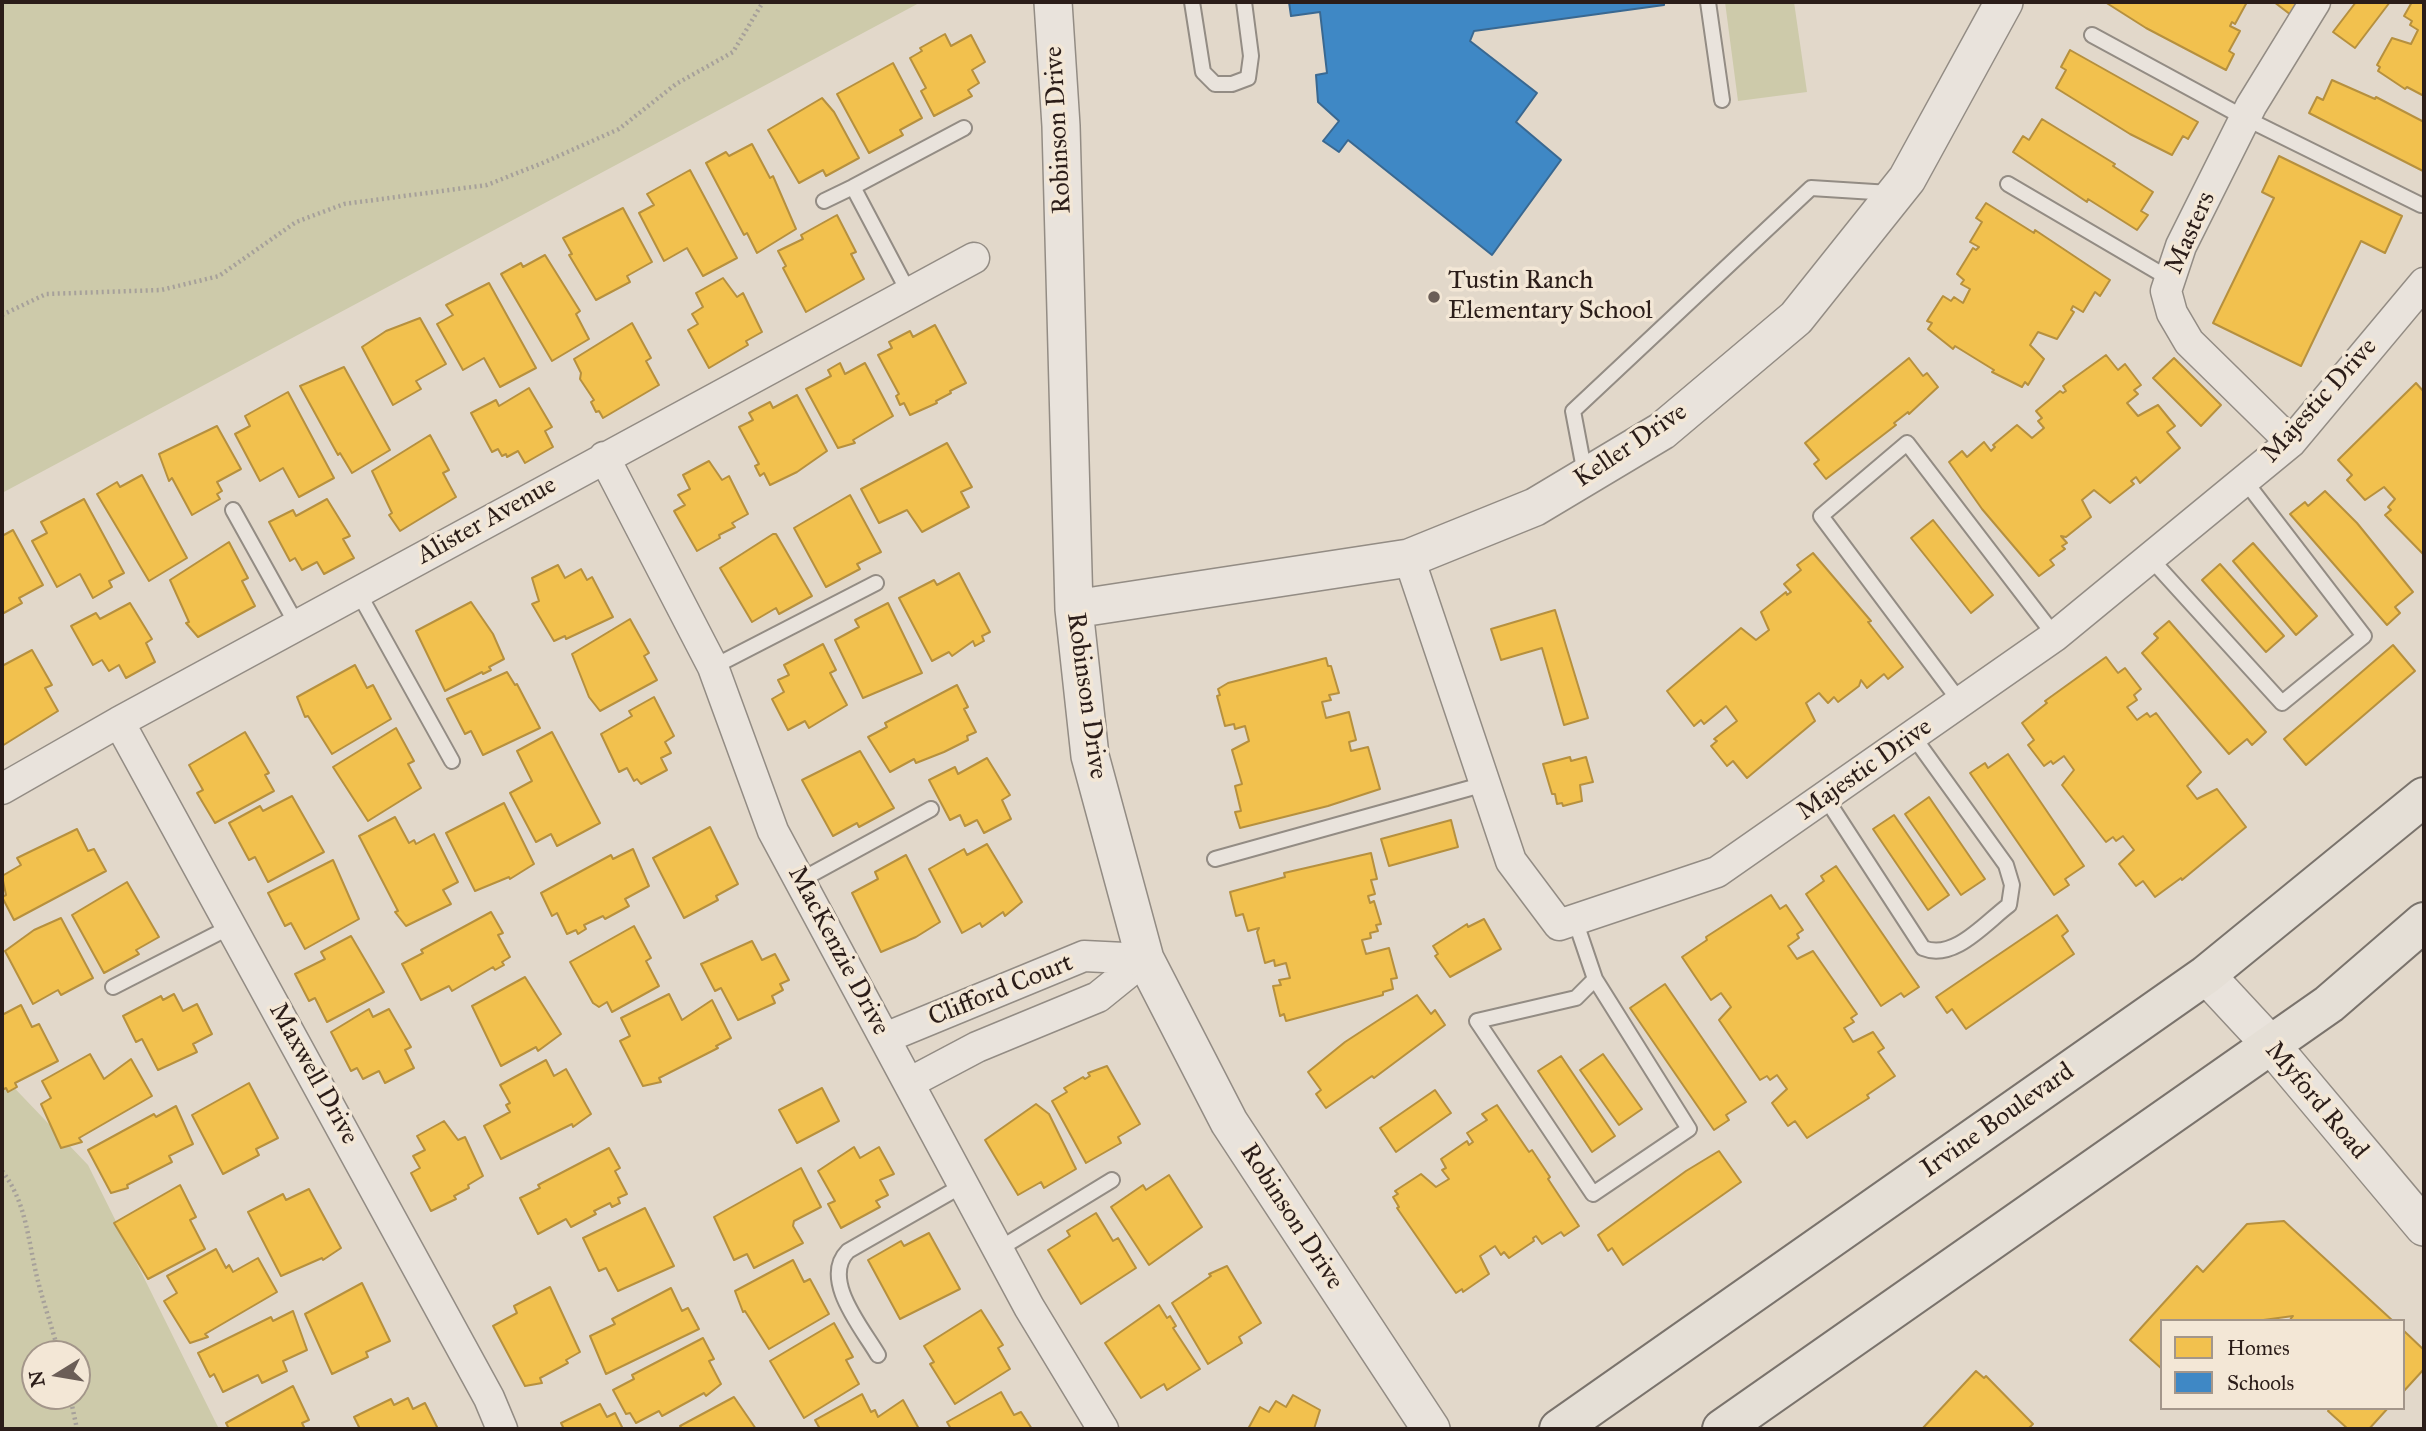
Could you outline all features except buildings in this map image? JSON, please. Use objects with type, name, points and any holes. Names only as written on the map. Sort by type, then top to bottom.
[{"type":"main road","name":"Irvine Boulevard","points":[[1559,1429],[2206,975],[2424,797]]},
{"type":"main road","points":[[1721,1429],[2329,1004],[2424,922]]},
{"type":"street","name":"Robinson Drive","points":[[1053,2],[1061,126],[1074,609],[1090,756],[1145,959],[1229,1122],[1431,1429]]},
{"type":"street","name":"Keller Drive","points":[[1074,609],[1409,558],[1535,507],[1662,431],[1796,318],[1907,179],[2004,2]]},
{"type":"street","name":"Masters","points":[[2291,442],[2189,342],[2172,313],[2166,290],[2181,246],[2245,118],[2315,2]]},
{"type":"street","name":"Alister Avenue","points":[[2,789],[118,722],[974,258]]},
{"type":"street","name":"Majestic Drive","points":[[1575,920],[1717,872],[2055,636],[2291,442],[2424,283]]},
{"type":"street","name":"MacKenzie Drive","points":[[604,457],[713,667],[774,831],[965,1184],[1028,1307],[1104,1429]]},
{"type":"street","points":[[1409,558],[1511,861],[1559,925],[1575,920]]},
{"type":"street","name":"Maxwell Drive","points":[[118,722],[489,1398],[502,1429]]},
{"type":"street","name":"Clifford Court","points":[[885,1038],[1084,956],[1145,959]]},
{"type":"street","name":"Clifford Court","points":[[909,1083],[977,1046],[1098,997],[1145,959]]},
{"type":"street","name":"Myford Road","points":[[2206,975],[2271,1045],[2424,1227]]},
{"type":"lane","points":[[1192,2],[1203,72],[1215,84],[1232,84],[1248,78],[1251,56],[1244,2]]},
{"type":"lane","points":[[1708,2],[1722,100]]},
{"type":"lane","points":[[2092,35],[2245,118],[2421,205]]},
{"type":"lane","points":[[824,201],[964,128]]},
{"type":"lane","points":[[2008,184],[2170,279]]},
{"type":"lane","points":[[853,187],[909,293]]},
{"type":"lane","points":[[1586,477],[1573,411],[1811,188],[1895,193]]},
{"type":"lane","points":[[1961,703],[1821,516],[1907,443],[2055,636]]},
{"type":"lane","points":[[2151,559],[2282,703],[2364,636],[2245,481]]},
{"type":"lane","points":[[233,510],[297,625]]},
{"type":"lane","points":[[713,667],[876,583]]},
{"type":"lane","points":[[358,592],[452,761]]},
{"type":"lane","points":[[1825,797],[1923,948],[1935,953],[1951,950],[2009,905],[2012,885],[2006,865],[1913,736]]},
{"type":"lane","points":[[1215,859],[1485,784]]},
{"type":"lane","points":[[801,880],[930,809]]},
{"type":"lane","points":[[1575,920],[1595,979],[1689,1129],[1593,1194],[1477,1021],[1576,998],[1595,979]]},
{"type":"lane","points":[[113,988],[232,926]]},
{"type":"lane","points":[[999,1249],[1112,1180]]},
{"type":"lane","points":[[878,1355],[846,1302],[837,1269],[840,1259],[848,1251],[965,1184]]},
{"type":"path","points":[[2,316],[46,294],[161,290],[219,276],[296,222],[344,204],[486,185],[545,162],[619,129],[676,85],[733,52],[763,2]]},
{"type":"path","points":[[2,1171],[12,1183],[30,1231],[39,1285],[55,1340]]},
{"type":"path","points":[[73,1410],[77,1429]]},
{"type":"shaded area","points":[[2,2],[921,2],[2,493]]},
{"type":"shaded area","points":[[1725,2],[1794,2],[1807,92],[1738,101]]},
{"type":"shaded area","points":[[2,1075],[88,1165],[219,1429],[2,1429]]},
{"type":"place","name":"Tustin Ranch Elementary School","points":[[1434,297]]}]
